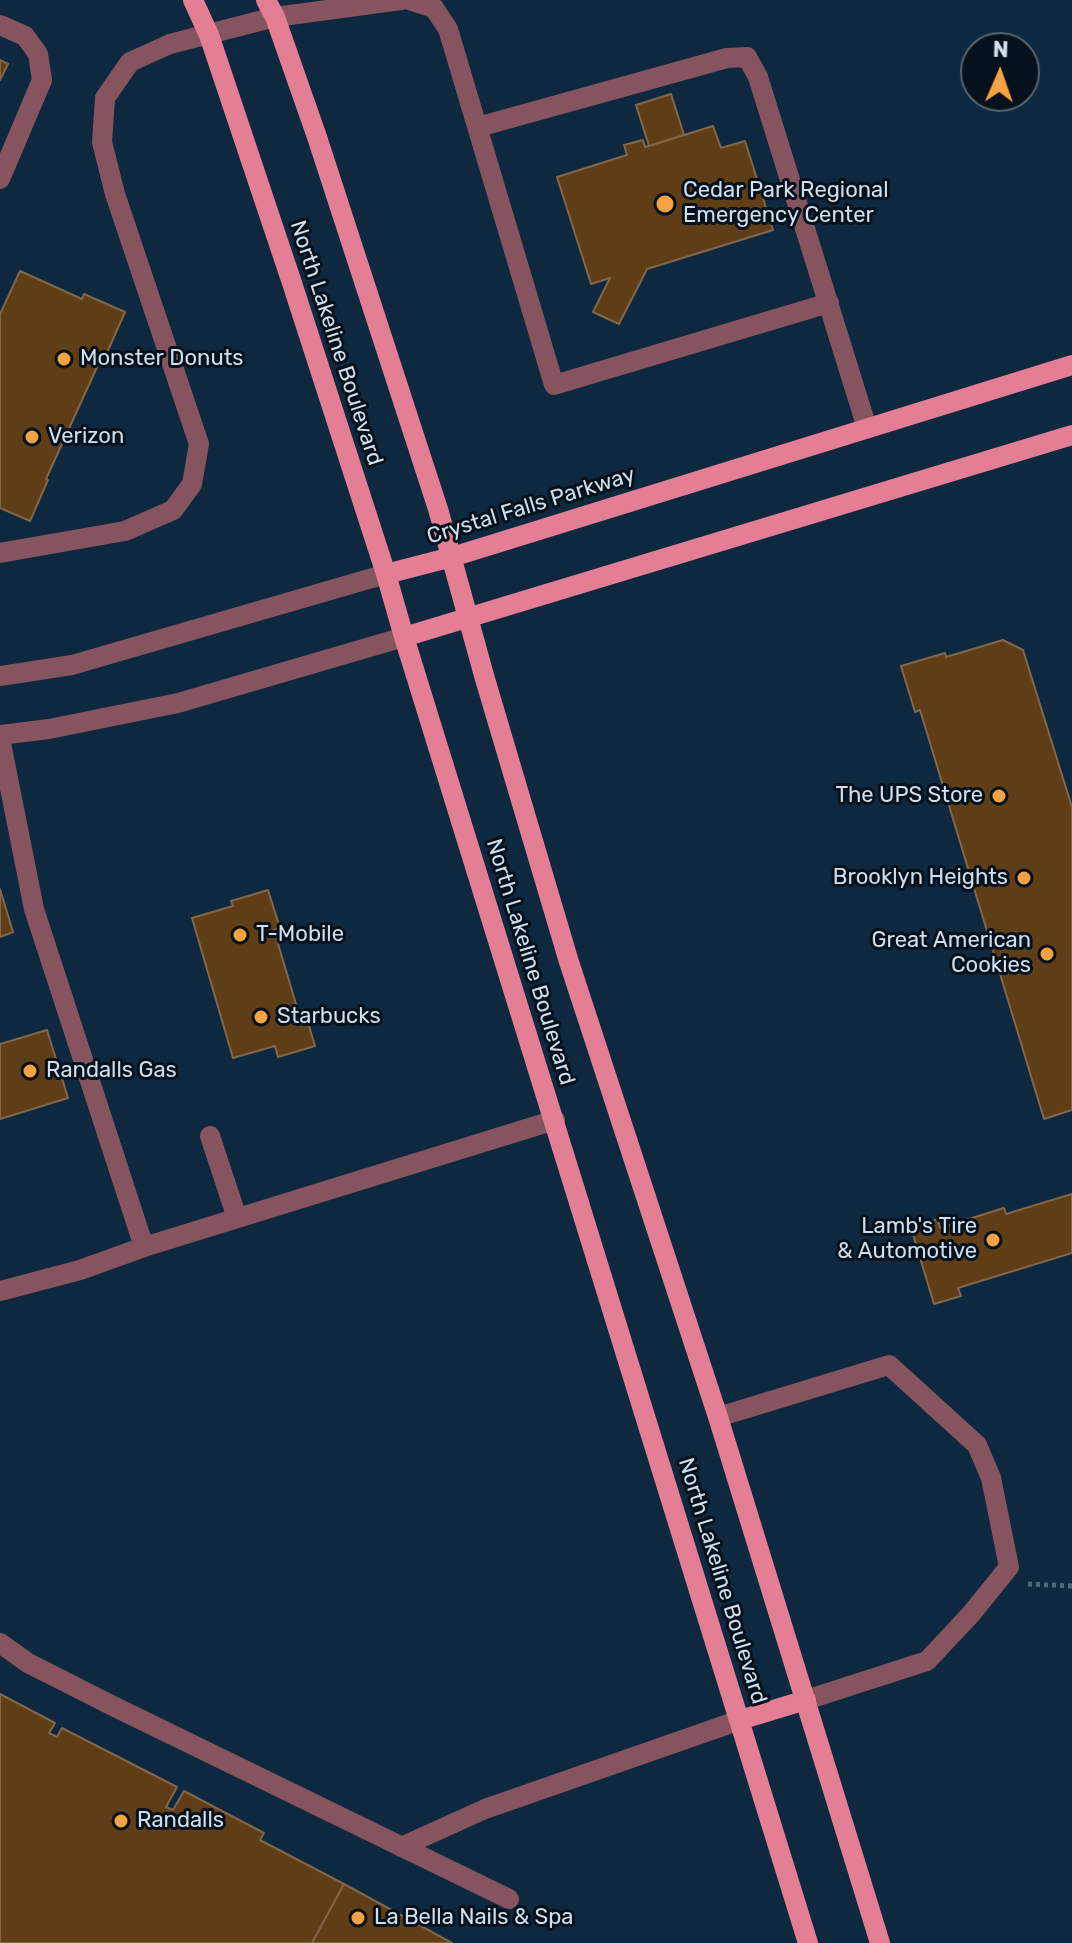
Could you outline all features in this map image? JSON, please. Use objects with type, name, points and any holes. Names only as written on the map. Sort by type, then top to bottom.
[{"type":"main road","name":"North Lakeline Boulevard","points":[[193,0],[209,35],[386,574],[808,1943]]},
{"type":"main road","name":"North Lakeline Boulevard","points":[[270,9],[317,137],[438,509],[569,962],[718,1417],[880,1943]]},
{"type":"main road","name":"Crystal Falls Parkway","points":[[386,574],[452,557],[1072,365]]},
{"type":"main road","points":[[404,637],[1072,435]]},
{"type":"main road","points":[[740,1720],[806,1700]]},
{"type":"street","points":[[0,553],[125,531],[173,510],[192,484],[199,444],[115,194],[102,142],[105,98],[130,62],[170,44],[209,35],[270,9],[401,0]]},
{"type":"street","points":[[409,0],[434,8],[448,29],[554,385],[829,303]]},
{"type":"street","points":[[0,25],[25,36],[38,54],[42,80],[0,179]]},
{"type":"street","points":[[478,127],[727,58],[747,57],[758,77],[867,428]]},
{"type":"street","name":"Crystal Falls Parkway","points":[[0,676],[72,665],[386,574]]},
{"type":"street","points":[[144,1247],[34,909],[0,737],[178,703],[404,637]]},
{"type":"street","points":[[0,1291],[80,1270],[144,1247],[555,1120]]},
{"type":"street","points":[[210,1136],[237,1218]]},
{"type":"street","points":[[718,1417],[889,1365],[977,1445],[991,1478],[1009,1567],[971,1614],[927,1661],[806,1700]]},
{"type":"street","points":[[0,1643],[28,1663],[85,1692],[509,1899]]},
{"type":"street","points":[[401,1847],[485,1809],[740,1720]]},
{"type":"building","points":[[0,60],[8,64],[0,80]]},
{"type":"building","points":[[671,94],[684,135],[649,146],[636,105]]},
{"type":"building","name":"Cedar Park Regional Emergency Center","points":[[713,126],[721,148],[745,141],[773,230],[647,269],[619,324],[593,312],[610,278],[591,284],[557,177],[627,155],[624,145],[643,140],[645,147]]},
{"type":"building","points":[[20,271],[82,299],[84,294],[125,312],[46,479],[30,521],[0,508],[0,314]]},
{"type":"building","points":[[1003,640],[1023,650],[1072,807],[1072,1110],[1044,1119],[920,710],[915,712],[901,666]]},
{"type":"building","points":[[0,889],[13,932],[0,937]]},
{"type":"building","points":[[268,890],[280,928],[274,930],[298,1011],[304,1009],[315,1046],[278,1057],[275,1046],[233,1058],[192,918],[233,906],[231,901]]},
{"type":"building","name":"Randalls Gas","points":[[47,1030],[68,1098],[0,1119],[0,1044]]},
{"type":"building","name":"Lamb's Tire & Automotive","points":[[1072,1194],[1072,1253],[958,1288],[961,1296],[934,1304],[911,1228],[938,1219],[940,1228],[1004,1208],[1006,1214]]},
{"type":"building","name":"Randalls","points":[[0,1694],[55,1723],[49,1733],[57,1737],[62,1728],[177,1787],[166,1807],[173,1810],[184,1791],[264,1833],[260,1840],[344,1884],[312,1943],[0,1943]]},
{"type":"building","points":[[344,1884],[452,1943],[312,1943]]},
{"type":"place","name":"Cedar Park Regional Emergency Center","points":[[665,204]]},
{"type":"place","name":"Monster Donuts","points":[[64,359]]},
{"type":"place","name":"Verizon","points":[[32,437]]},
{"type":"place","name":"The UPS Store","points":[[999,796]]},
{"type":"place","name":"Brooklyn Heights","points":[[1024,878]]},
{"type":"place","name":"T-Mobile","points":[[240,935]]},
{"type":"place","name":"Great American Cookies","points":[[1047,954]]},
{"type":"place","name":"Starbucks","points":[[261,1017]]},
{"type":"place","name":"Randalls Gas","points":[[30,1071]]},
{"type":"place","name":"Lamb's Tire & Automotive","points":[[993,1240]]},
{"type":"place","name":"Randalls","points":[[121,1821]]},
{"type":"place","name":"La Bella Nails & Spa","points":[[358,1918]]}]
